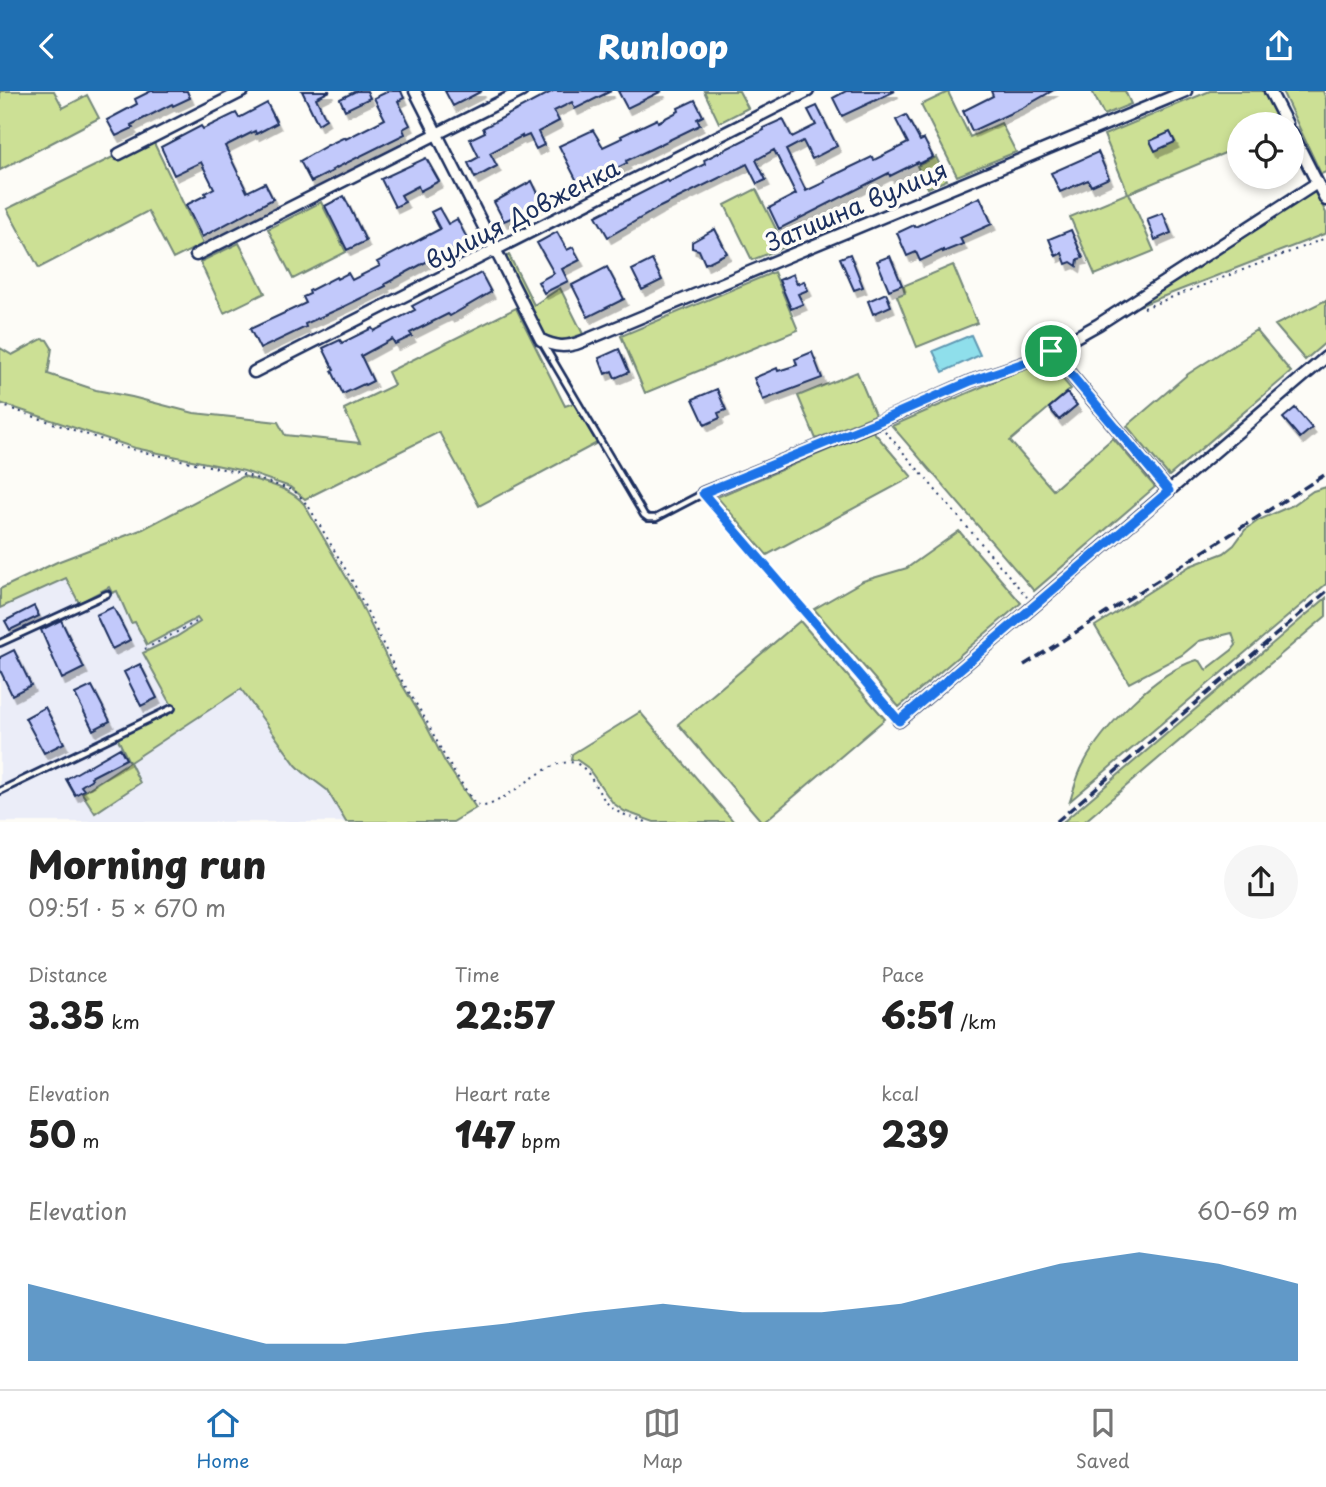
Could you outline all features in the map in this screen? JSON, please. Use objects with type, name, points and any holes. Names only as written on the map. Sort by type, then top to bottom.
[{"type":"street","points":[[119,153],[243,91]]},
{"type":"street","points":[[415,91],[541,340]]},
{"type":"street","points":[[196,255],[522,91]]},
{"type":"street","name":"вулиця Довженка","points":[[254,372],[808,91]]},
{"type":"street","name":"Затишна вулиця","points":[[541,340],[556,347],[576,344],[1186,91]]},
{"type":"street","points":[[1270,91],[1281,112]]},
{"type":"street","points":[[1304,157],[1326,200]]},
{"type":"street","points":[[703,493],[971,381],[1051,351],[1099,324],[1317,183]]},
{"type":"street","points":[[1051,351],[1169,491]]},
{"type":"street","points":[[899,721],[1326,357]]},
{"type":"lane","points":[[541,340],[644,515],[656,518],[703,493]]},
{"type":"lane","points":[[0,643],[107,594]]},
{"type":"lane","points":[[0,791],[172,708]]},
{"type":"path","points":[[1140,310],[1326,238]]},
{"type":"path","points":[[0,405],[129,449],[237,472],[297,493],[309,507],[354,585],[396,671],[447,761],[475,804],[489,805],[546,770],[572,762],[586,770],[616,810],[646,822]]},
{"type":"path","points":[[877,422],[1035,605]]},
{"type":"path","points":[[703,493],[899,721]]},
{"type":"path","points":[[145,649],[196,622]]},
{"type":"shaded area","points":[[149,539],[242,689],[296,765],[327,790],[346,822],[0,822],[0,608]]},
{"type":"green space","points":[[0,91],[54,91],[63,108],[87,95],[99,118],[0,170]]},
{"type":"green space","points":[[704,91],[739,91],[748,108],[719,123]]},
{"type":"green space","points":[[1092,91],[1125,91],[1131,104],[1104,115]]},
{"type":"green space","points":[[1210,91],[1264,91],[1274,112],[1227,112],[1227,152],[1129,193],[1154,251],[1095,275],[1070,217],[1128,193],[1104,135]]},
{"type":"green space","points":[[1282,91],[1323,91],[1326,99],[1326,172],[1321,174],[1304,138],[1304,112],[1292,112]]},
{"type":"green space","points":[[948,92],[970,137],[1001,123],[1016,152],[957,176],[921,105]]},
{"type":"green space","points":[[153,141],[203,244],[173,259],[148,211],[39,268],[7,209],[119,154]]},
{"type":"green space","points":[[936,157],[947,180],[928,188],[917,166]]},
{"type":"green space","points":[[756,189],[785,247],[752,260],[725,205]]},
{"type":"green space","points":[[1315,191],[1326,213],[1326,233],[1131,309]]},
{"type":"green space","points":[[321,202],[346,252],[293,279],[268,229]]},
{"type":"green space","points":[[239,243],[265,293],[224,313],[200,262]]},
{"type":"green space","points":[[509,255],[534,305],[560,288],[583,334],[559,340],[544,335],[504,258]]},
{"type":"green space","points":[[953,265],[977,323],[917,347],[897,296],[905,293],[903,286]]},
{"type":"green space","points":[[774,272],[798,330],[645,393],[621,336]]},
{"type":"green space","points":[[1326,300],[1326,342],[1305,360],[1275,325]]},
{"type":"green space","points":[[516,308],[565,406],[574,403],[597,443],[479,506],[439,432],[305,499],[290,487],[244,471],[135,448],[0,403],[0,348],[12,355],[42,339],[47,340],[52,348],[48,374],[96,390],[194,413],[278,422],[285,435],[360,443],[344,409],[394,385],[388,372]]},
{"type":"green space","points":[[1256,330],[1291,372],[1169,476],[1127,426],[1188,374]]},
{"type":"green space","points":[[1046,359],[1071,389],[1010,441],[1053,490],[1113,438],[1155,487],[1034,591],[892,426]]},
{"type":"green space","points":[[857,372],[875,415],[816,439],[798,396]]},
{"type":"green space","points":[[873,431],[912,477],[767,555],[717,497]]},
{"type":"green space","points":[[243,476],[292,493],[304,504],[356,594],[389,663],[445,762],[476,808],[453,822],[346,822],[327,790],[296,765],[241,689],[130,762],[140,783],[95,813],[82,793],[129,762],[117,737],[174,709],[143,653],[200,622],[197,618],[147,645],[135,622],[131,623],[117,591],[112,593],[109,587],[79,603],[66,578],[0,608],[0,589],[57,562],[143,529]]},
{"type":"green space","points":[[1326,487],[1326,584],[1070,801],[1079,774],[1092,750],[1132,703],[1181,666],[1197,660],[1206,670],[1236,645],[1232,633],[1199,641],[1182,655],[1129,683],[1095,626],[1190,566],[1224,553],[1245,530],[1259,520],[1293,505],[1313,491]]},
{"type":"green space","points":[[959,531],[1021,603],[899,707],[814,609],[863,581],[907,568]]},
{"type":"green space","points":[[1326,598],[1326,616],[1084,822],[1063,822]]},
{"type":"green space","points":[[800,621],[885,719],[762,822],[678,724]]},
{"type":"green space","points":[[640,712],[734,822],[654,822],[624,811],[613,803],[587,767],[577,760],[571,760],[572,754]]},
{"type":"water","points":[[971,335],[980,355],[943,372],[933,351]]},
{"type":"building","points":[[151,91],[187,91],[190,98],[131,125],[133,128],[116,136],[107,120],[137,104],[135,99]]},
{"type":"building","points":[[302,91],[330,91],[316,98],[326,119],[318,124]]},
{"type":"building","points":[[356,91],[367,91],[370,98],[345,110],[340,99]]},
{"type":"building","points":[[389,91],[401,91],[404,98],[398,101],[410,125],[403,129],[405,134],[311,182],[300,161],[385,119],[374,98]]},
{"type":"building","points":[[445,91],[482,91],[453,106]]},
{"type":"building","points":[[553,91],[611,91],[575,109],[572,102],[554,111],[559,121],[538,132],[544,145],[536,149],[529,135],[522,136],[490,153],[497,166],[475,178],[468,163],[479,157],[470,139],[485,132],[483,128]]},
{"type":"building","points":[[618,91],[662,91],[627,108]]},
{"type":"building","points":[[846,91],[895,91],[842,116],[833,98]]},
{"type":"building","points":[[991,91],[1052,91],[972,131],[963,111],[993,96]]},
{"type":"building","points":[[695,100],[703,116],[697,119],[700,125],[580,187],[559,146],[593,130],[603,147],[657,119],[658,122]]},
{"type":"building","points":[[267,103],[277,123],[225,146],[247,192],[265,183],[273,199],[202,237],[186,205],[214,188],[201,162],[174,175],[161,147],[201,126],[203,129],[236,113],[239,118]]},
{"type":"building","points":[[817,106],[837,146],[812,159],[803,141],[786,150],[806,191],[872,157],[874,160],[908,143],[896,120],[906,115],[920,141],[924,139],[933,157],[890,176],[889,173],[779,229],[769,208],[796,194],[774,150],[756,160],[766,180],[757,184],[747,164],[660,207],[608,237],[596,216],[705,164],[704,160],[783,119],[792,137],[816,125],[808,110]]},
{"type":"building","points":[[1170,132],[1175,142],[1155,151],[1150,141]]},
{"type":"building","points":[[1098,152],[1109,178],[1091,186],[1088,180],[1060,192],[1051,173]]},
{"type":"building","points":[[426,158],[439,181],[420,191],[418,186],[401,195],[405,202],[395,207],[381,179]]},
{"type":"building","points":[[532,181],[543,204],[504,221],[494,202]]},
{"type":"building","points":[[344,196],[366,241],[347,250],[325,206]]},
{"type":"building","points":[[980,197],[992,224],[960,238],[963,244],[920,261],[916,252],[907,256],[897,233]]},
{"type":"building","points":[[439,208],[448,224],[457,219],[469,242],[260,349],[250,329],[306,303],[303,297],[310,294],[309,291],[348,273],[352,280],[380,266],[377,262],[440,229],[431,212]]},
{"type":"building","points":[[1163,213],[1171,233],[1155,240],[1147,219]]},
{"type":"building","points":[[715,229],[727,253],[705,264],[699,250],[692,248],[692,242]]},
{"type":"building","points":[[1071,230],[1083,258],[1078,259],[1077,266],[1071,262],[1066,264],[1062,253],[1056,256],[1049,239]]},
{"type":"building","points":[[557,232],[567,250],[573,247],[580,260],[562,269],[568,281],[544,293],[538,282],[554,273],[537,243]]},
{"type":"building","points":[[850,254],[863,287],[854,290],[840,258]]},
{"type":"building","points":[[890,256],[902,285],[889,290],[877,261]]},
{"type":"building","points":[[652,260],[662,280],[642,290],[632,270]]},
{"type":"building","points":[[607,267],[624,299],[588,317],[572,285]]},
{"type":"building","points":[[481,273],[491,292],[450,316],[448,314],[410,333],[412,336],[395,344],[392,339],[361,356],[373,381],[343,394],[323,348],[340,340],[342,343],[372,328],[374,331],[415,310],[412,306]]},
{"type":"building","points":[[793,274],[797,284],[804,281],[808,290],[798,294],[803,304],[791,309],[779,280]]},
{"type":"building","points":[[886,293],[891,306],[873,314],[868,301]]},
{"type":"building","points":[[619,349],[629,372],[615,378],[612,371],[605,374],[599,358]]},
{"type":"building","points":[[812,352],[822,378],[763,400],[754,378],[777,368],[778,371],[797,365],[795,359]]},
{"type":"building","points":[[717,389],[726,410],[718,413],[720,418],[705,425],[693,399]]},
{"type":"building","points":[[1067,393],[1077,405],[1059,420],[1049,408]]},
{"type":"building","points":[[1295,408],[1312,428],[1300,438],[1283,418]]},
{"type":"building","points":[[34,606],[39,616],[10,630],[5,621]]},
{"type":"building","points":[[113,607],[130,640],[112,649],[96,615]]},
{"type":"building","points":[[61,620],[84,668],[62,679],[41,630]]},
{"type":"building","points":[[14,650],[31,685],[12,695],[0,670],[0,657]]},
{"type":"building","points":[[140,664],[157,698],[141,706],[124,672]]},
{"type":"building","points":[[92,686],[110,721],[93,730],[75,694]]},
{"type":"building","points":[[45,707],[64,743],[44,753],[25,718]]},
{"type":"building","points":[[120,748],[126,759],[91,777],[92,779],[81,786],[84,790],[75,795],[66,779]]},
{"type":"railway","points":[[1024,665],[1326,474]]},
{"type":"railway","points":[[1056,822],[1326,592]]},
{"type":"route","points":[[1051,351],[1169,491],[899,721],[703,493],[971,381],[1051,351]]}]
